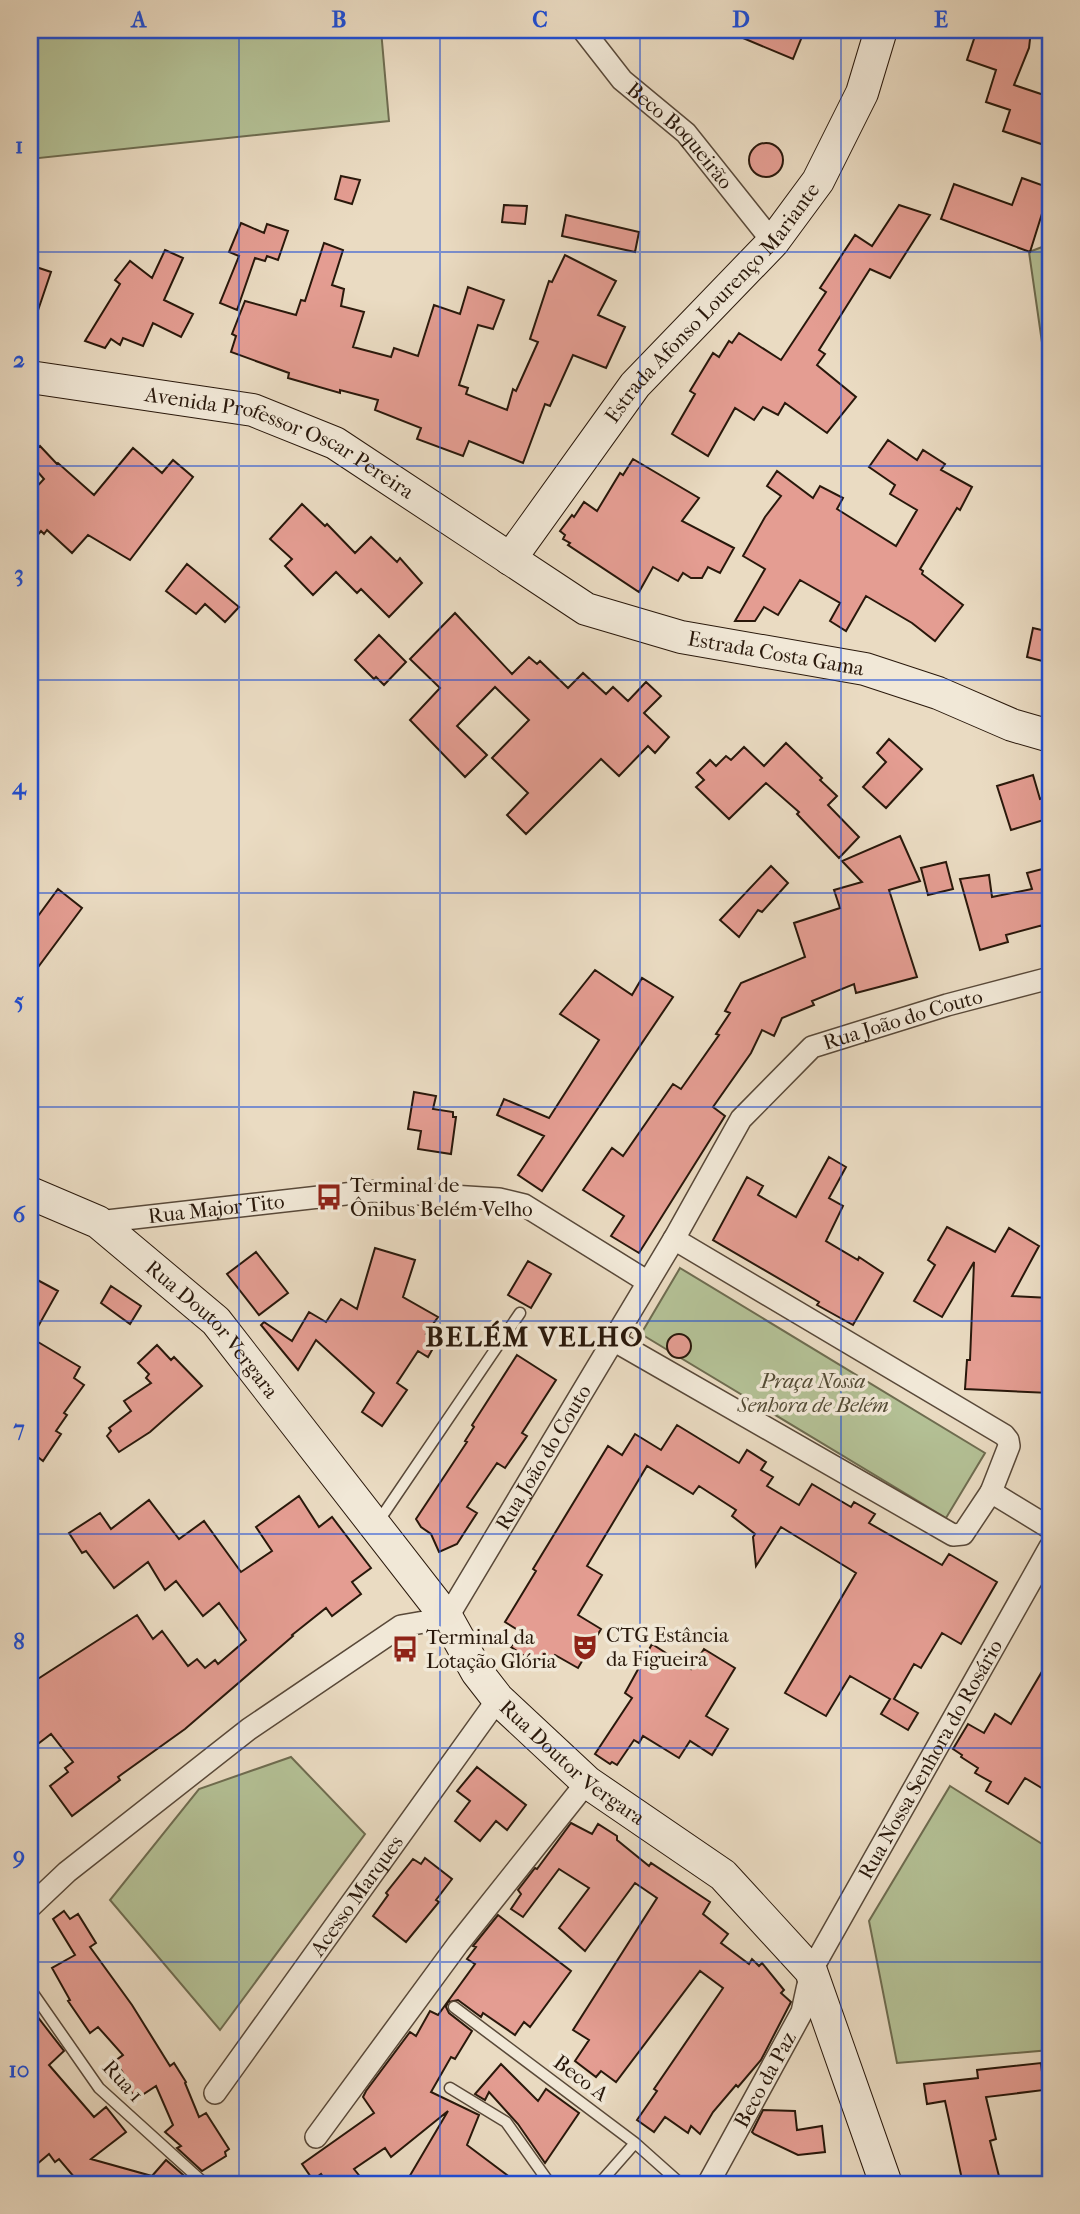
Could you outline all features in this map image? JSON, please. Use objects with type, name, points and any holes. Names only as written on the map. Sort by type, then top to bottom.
[{"type":"main road","name":"Estrada Afonso Lourenço Mariante","points":[[510,558],[635,385],[773,242],[818,181],[863,93],[881,30]]},
{"type":"main road","name":"Avenida Professor Oscar Pereira","points":[[30,377],[253,410],[334,443],[510,558]]},
{"type":"main road","name":"Estrada Costa Gama","points":[[510,558],[586,609],[681,637],[865,669],[938,693],[1012,725],[1050,736]]},
{"type":"main road","name":"Rua Doutor Vergara","points":[[30,1194],[98,1222],[216,1321],[447,1618],[477,1672],[499,1699],[587,1782],[723,1875],[811,1971],[886,2184]]},
{"type":"street","name":"Beco Boqueirão","points":[[583,30],[622,80],[686,134],[773,242]]},
{"type":"street","name":"Rua João do Couto","points":[[447,1618],[674,1239],[741,1119],[812,1047],[947,1005],[1050,978]]},
{"type":"street","name":"Rua Major Tito","points":[[98,1222],[372,1191],[499,1199],[524,1205],[648,1282]]},
{"type":"street","points":[[613,1340],[953,1535],[963,1534],[991,1492],[1009,1446],[1004,1435],[674,1239]]},
{"type":"street","points":[[991,1492],[1050,1528]]},
{"type":"street","name":"Rua Nossa Senhora do Rosário","points":[[811,1971],[1050,1547]]},
{"type":"street","points":[[30,1907],[67,1872],[249,1729],[401,1626],[447,1618]]},
{"type":"street","name":"Acesso Marques","points":[[215,2092],[499,1699]]},
{"type":"street","points":[[316,2137],[458,1944],[587,1782]]},
{"type":"street","name":"Beco da Paz","points":[[708,2184],[802,2012],[811,1971]]},
{"type":"lane","points":[[375,1526],[520,1313]]},
{"type":"lane","name":"Rua 1","points":[[30,1989],[99,2088],[205,2184]]},
{"type":"lane","name":"Beco A","points":[[454,2007],[635,2143],[681,2184]]},
{"type":"lane","points":[[450,2088],[506,2122],[550,2184]]},
{"type":"lane","points":[[599,2184],[635,2143]]},
{"type":"green space","points":[[30,30],[381,30],[389,121],[30,159]]},
{"type":"green space","points":[[1050,244],[1050,398],[1029,252]]},
{"type":"green space","name":"Praça Nossa Senhora de Belém","points":[[680,1268],[985,1453],[946,1518],[641,1334]]},
{"type":"green space","points":[[291,1757],[365,1834],[220,2030],[110,1900],[199,1789]]},
{"type":"green space","points":[[950,1786],[1050,1849],[1050,2050],[897,2063],[869,1921]]},
{"type":"building","points":[[724,30],[792,30],[803,34],[793,59]]},
{"type":"building","points":[[977,30],[1031,30],[1029,48],[1014,85],[1050,97],[1050,147],[1003,131],[1010,110],[986,102],[996,70],[967,60]]},
{"type":"building","points":[[766,143],[778,148],[783,160],[778,172],[766,177],[754,172],[749,160],[754,148]]},
{"type":"building","points":[[341,176],[360,180],[352,204],[335,199]]},
{"type":"building","points":[[1022,178],[1050,188],[1030,252],[941,219],[954,184],[1012,205]]},
{"type":"building","points":[[504,205],[527,206],[525,224],[502,222]]},
{"type":"building","points":[[899,205],[930,215],[890,278],[870,269],[819,350],[825,354],[817,365],[856,397],[827,433],[785,403],[778,415],[763,407],[754,420],[735,408],[708,456],[672,434],[695,394],[690,391],[713,353],[719,357],[729,341],[732,343],[739,333],[781,360],[826,292],[820,288],[855,235],[872,246]]},
{"type":"building","points":[[566,215],[639,232],[635,252],[562,236]]},
{"type":"building","points":[[241,223],[264,233],[267,224],[288,231],[278,260],[267,256],[265,261],[255,258],[237,310],[220,303],[239,256],[229,252]]},
{"type":"building","points":[[324,243],[343,250],[332,285],[344,289],[341,306],[364,312],[353,347],[391,357],[394,348],[418,356],[434,305],[460,314],[468,287],[504,300],[493,329],[478,325],[459,385],[468,388],[466,394],[507,410],[513,389],[516,391],[538,342],[530,339],[549,281],[552,282],[565,255],[616,281],[598,315],[625,327],[606,368],[573,355],[550,406],[545,404],[523,463],[469,441],[463,456],[417,439],[421,428],[375,410],[378,400],[340,390],[340,393],[288,378],[289,373],[231,352],[236,336],[232,334],[245,301],[296,315],[301,300],[305,301]]},
{"type":"building","points":[[165,250],[183,258],[164,300],[193,314],[181,337],[153,323],[143,346],[123,338],[120,345],[111,339],[105,348],[85,341],[120,284],[115,280],[130,261],[152,278]]},
{"type":"building","points":[[30,265],[51,272],[33,325],[30,325]]},
{"type":"building","points":[[888,440],[917,460],[923,450],[945,464],[941,470],[972,487],[960,510],[957,508],[920,569],[922,574],[963,605],[935,641],[912,623],[866,596],[846,631],[830,621],[840,603],[800,580],[778,615],[764,607],[755,621],[735,621],[765,569],[743,556],[765,517],[781,496],[767,486],[777,471],[813,498],[820,486],[843,498],[837,509],[896,546],[917,510],[890,494],[895,485],[869,467]]},
{"type":"building","points":[[40,446],[94,495],[133,448],[162,473],[173,460],[193,477],[130,560],[88,535],[72,553],[47,530],[44,534],[41,531],[30,544],[30,494],[44,479],[30,463],[30,455]]},
{"type":"building","points":[[633,459],[699,498],[682,521],[734,548],[720,573],[708,567],[702,578],[691,578],[683,573],[678,581],[653,567],[639,592],[563,539],[565,535],[560,531],[572,515],[574,517],[584,502],[597,511],[620,473],[623,475]]},
{"type":"building","points":[[302,504],[325,526],[327,524],[355,553],[371,537],[397,562],[400,558],[422,583],[389,617],[361,589],[357,593],[336,572],[313,595],[285,566],[292,559],[270,539]]},
{"type":"building","points":[[187,564],[239,607],[225,622],[205,604],[196,614],[166,591]]},
{"type":"building","points":[[455,613],[512,674],[529,657],[537,664],[540,661],[568,688],[583,673],[606,694],[613,687],[628,701],[646,682],[661,696],[644,713],[669,737],[655,753],[648,746],[619,776],[601,759],[526,834],[507,815],[528,793],[492,758],[529,720],[495,687],[457,726],[487,755],[465,777],[410,720],[440,688],[410,659]]},
{"type":"building","points":[[1033,628],[1050,632],[1050,663],[1027,657]]},
{"type":"building","points":[[379,635],[406,662],[384,685],[355,660]]},
{"type":"building","points":[[889,739],[922,769],[886,808],[863,787],[886,762],[877,753]]},
{"type":"building","points":[[786,743],[837,796],[828,805],[859,837],[839,858],[797,814],[799,812],[766,783],[729,819],[696,787],[704,780],[697,773],[710,760],[716,766],[726,756],[731,760],[744,747],[764,766]]},
{"type":"building","points":[[1033,775],[1040,799],[1050,796],[1050,818],[1011,830],[997,786]]},
{"type":"building","points":[[900,836],[920,881],[889,890],[917,977],[856,993],[854,984],[812,1001],[814,1005],[782,1018],[774,1036],[762,1030],[751,1053],[713,1107],[725,1116],[639,1253],[611,1236],[624,1216],[583,1190],[612,1148],[623,1156],[673,1084],[681,1089],[719,1035],[716,1034],[730,1013],[725,1011],[741,983],[805,957],[794,923],[840,908],[834,890],[862,882],[842,861]]},
{"type":"building","points":[[946,862],[953,889],[928,895],[921,868]]},
{"type":"building","points":[[771,866],[788,883],[762,912],[758,910],[739,937],[720,920]]},
{"type":"building","points":[[1050,867],[1050,934],[1046,935],[1043,925],[1006,935],[1008,942],[980,950],[960,879],[989,875],[992,897],[1032,889],[1027,873]]},
{"type":"building","points":[[58,889],[82,908],[30,978],[30,927]]},
{"type":"building","points":[[595,970],[632,995],[642,978],[673,997],[542,1191],[518,1175],[544,1136],[497,1115],[504,1099],[549,1118],[599,1040],[560,1014]]},
{"type":"building","points":[[414,1092],[436,1096],[433,1109],[453,1112],[453,1117],[456,1117],[451,1154],[418,1149],[421,1131],[408,1129]]},
{"type":"building","points":[[829,1157],[846,1167],[829,1198],[843,1206],[826,1241],[858,1260],[859,1257],[883,1273],[853,1325],[713,1240],[747,1177],[763,1186],[758,1195],[796,1217]]},
{"type":"building","points":[[947,1227],[995,1252],[1009,1228],[1039,1246],[1012,1296],[1050,1298],[1050,1393],[965,1389],[967,1360],[970,1360],[974,1262],[942,1317],[914,1301],[935,1265],[928,1260]]},
{"type":"building","points":[[375,1248],[415,1260],[403,1297],[438,1317],[426,1334],[437,1341],[428,1357],[418,1351],[397,1383],[407,1390],[382,1426],[362,1412],[374,1393],[316,1340],[298,1370],[261,1325],[264,1322],[292,1341],[309,1312],[326,1322],[341,1299],[357,1309]]},
{"type":"building","points":[[256,1252],[288,1293],[259,1315],[227,1274]]},
{"type":"building","points":[[528,1261],[551,1274],[531,1308],[508,1295]]},
{"type":"building","points":[[30,1276],[58,1291],[30,1341]]},
{"type":"building","points":[[111,1286],[141,1306],[130,1324],[101,1303]]},
{"type":"building","points":[[679,1334],[690,1341],[691,1346],[684,1357],[679,1358],[668,1351],[667,1346],[674,1335]]},
{"type":"building","points":[[38,1342],[80,1367],[74,1378],[84,1385],[64,1413],[67,1415],[56,1431],[61,1434],[43,1461],[30,1451],[30,1355]]},
{"type":"building","points":[[157,1345],[171,1360],[174,1357],[202,1386],[150,1432],[119,1452],[107,1436],[111,1431],[109,1428],[131,1411],[124,1401],[151,1383],[146,1378],[149,1374],[138,1363]]},
{"type":"building","points":[[517,1355],[556,1380],[522,1433],[527,1436],[505,1468],[497,1463],[467,1507],[477,1513],[457,1544],[439,1552],[431,1534],[421,1527],[416,1519],[467,1442],[465,1441],[474,1427],[472,1425]]},
{"type":"building","points":[[677,1425],[739,1463],[747,1450],[766,1462],[761,1470],[773,1477],[767,1486],[799,1505],[812,1484],[851,1507],[854,1502],[875,1514],[869,1523],[942,1565],[949,1554],[997,1582],[961,1644],[942,1633],[921,1668],[914,1664],[894,1699],[918,1713],[908,1730],[881,1714],[890,1699],[850,1676],[826,1716],[785,1693],[856,1573],[781,1527],[756,1566],[755,1534],[732,1516],[736,1510],[699,1486],[693,1494],[647,1466],[587,1566],[602,1575],[578,1615],[601,1629],[578,1668],[555,1655],[552,1659],[545,1654],[538,1665],[511,1647],[521,1632],[505,1622],[536,1571],[533,1569],[608,1446],[622,1455],[635,1434],[661,1450]]},
{"type":"building","points":[[299,1496],[319,1527],[332,1517],[371,1568],[352,1582],[361,1594],[332,1616],[326,1608],[185,1729],[118,1777],[120,1780],[72,1816],[50,1786],[68,1772],[65,1768],[73,1762],[51,1734],[30,1750],[30,1684],[137,1615],[153,1639],[162,1631],[188,1666],[197,1659],[205,1668],[215,1660],[218,1664],[246,1640],[219,1603],[203,1616],[176,1581],[165,1590],[148,1562],[114,1588],[86,1551],[82,1553],[69,1533],[100,1513],[111,1529],[149,1500],[179,1539],[204,1521],[241,1572],[272,1551],[256,1527]]},
{"type":"building","points":[[652,1644],[691,1669],[704,1649],[735,1668],[706,1716],[728,1729],[712,1755],[690,1741],[679,1758],[643,1736],[639,1743],[634,1740],[617,1765],[612,1762],[610,1764],[595,1754],[632,1698],[625,1693]]},
{"type":"building","points":[[1050,1658],[1050,1793],[1025,1778],[1008,1804],[986,1791],[991,1782],[975,1773],[978,1768],[953,1749],[968,1724],[984,1733],[995,1714],[1011,1724]]},
{"type":"building","points":[[477,1767],[526,1805],[507,1830],[496,1821],[480,1841],[455,1821],[470,1801],[457,1791]]},
{"type":"building","points":[[571,1823],[592,1834],[598,1824],[617,1836],[617,1840],[649,1866],[651,1863],[710,1902],[703,1914],[728,1934],[721,1943],[749,1964],[752,1959],[759,1966],[762,1963],[784,1990],[781,1993],[791,2002],[761,2060],[713,2112],[700,2134],[691,2126],[688,2133],[665,2117],[654,2132],[637,2120],[657,2091],[654,2089],[723,1988],[700,1971],[616,2082],[601,2071],[596,2077],[575,2061],[589,2040],[573,2030],[657,1898],[635,1883],[585,1951],[559,1928],[589,1888],[559,1869],[523,1917],[511,1909],[521,1894],[518,1890]]},
{"type":"building","points":[[425,1858],[452,1879],[436,1900],[439,1902],[406,1942],[373,1916],[388,1895],[386,1893],[413,1859],[421,1864]]},
{"type":"building","points":[[64,1911],[70,1919],[78,1914],[96,1943],[90,1947],[132,2005],[170,2066],[174,2063],[186,2082],[199,2117],[206,2113],[229,2149],[225,2152],[226,2156],[202,2171],[177,2148],[181,2146],[165,2132],[173,2125],[156,2086],[136,2099],[120,2075],[123,2073],[115,2061],[123,2055],[98,2027],[90,2033],[68,2001],[70,2000],[52,1968],[75,1955],[53,1919]]},
{"type":"building","points":[[498,1915],[571,1971],[530,2027],[524,2022],[515,2035],[483,2013],[481,2017],[458,2000],[448,2002],[446,2007],[449,2013],[472,2031],[455,2059],[451,2057],[431,2092],[479,2115],[467,2145],[519,2184],[405,2184],[448,2111],[391,2157],[385,2148],[354,2169],[366,2184],[328,2184],[321,2174],[313,2180],[302,2164],[374,2113],[363,2097],[366,2091],[410,2032],[416,2036],[430,2011],[438,2015],[475,1964],[467,1959],[476,1947],[473,1946]]},
{"type":"building","points":[[30,2007],[64,2051],[49,2065],[94,2117],[106,2107],[126,2132],[91,2159],[152,2176],[166,2160],[189,2180],[182,2184],[80,2184],[59,2159],[55,2162],[49,2154],[30,2170]]},
{"type":"building","points":[[1041,2063],[1044,2090],[986,2097],[996,2139],[990,2141],[1001,2184],[963,2184],[945,2101],[927,2104],[924,2084],[978,2078],[977,2070]]},
{"type":"building","points":[[501,2064],[538,2101],[546,2089],[579,2113],[545,2163],[518,2124],[489,2092],[485,2100],[475,2094]]},
{"type":"building","points":[[763,2110],[795,2111],[797,2130],[822,2126],[825,2152],[798,2155],[754,2134],[752,2132]]},
{"type":"place","name":"Terminal de Ônibus Belém Velho","points":[[329,1197]]},
{"type":"place","name":"CTG Estância da Figueira","points":[[585,1647]]},
{"type":"place","name":"Terminal da Lotação Glória","points":[[405,1649]]},
{"type":"district","name":"BELÉM VELHO","points":[[535,1336]]}]
